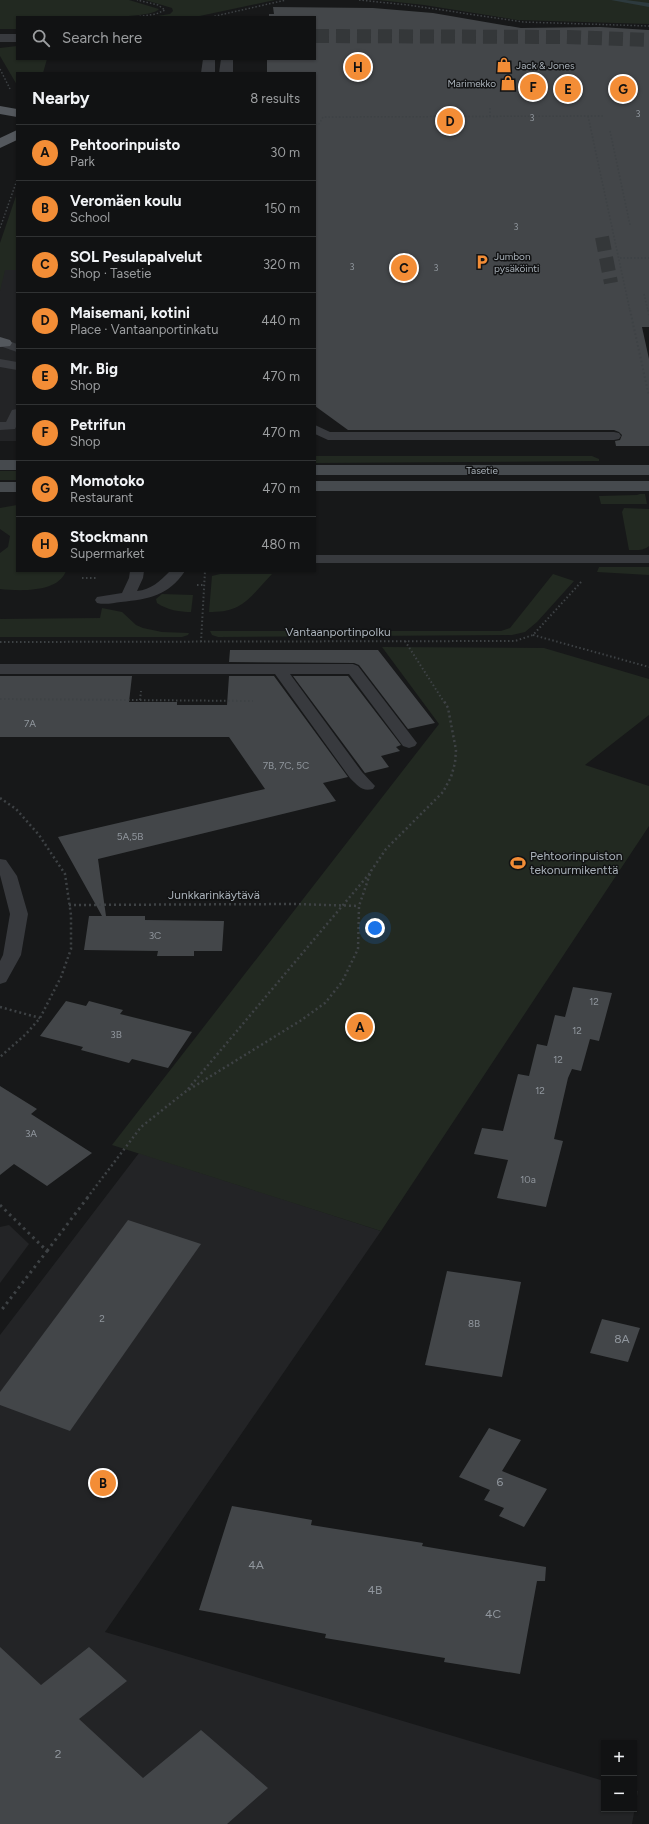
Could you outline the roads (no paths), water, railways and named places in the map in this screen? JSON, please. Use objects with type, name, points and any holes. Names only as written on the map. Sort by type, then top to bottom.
[{"type":"main road","points":[[0,110],[16,113]]},
{"type":"main road","points":[[0,144],[16,135]]},
{"type":"main road","points":[[0,465],[16,465]]},
{"type":"main road","name":"Tasetie","points":[[316,470],[649,470]]},
{"type":"main road","name":"Tasetie","points":[[316,486],[649,486]]},
{"type":"main road","points":[[0,487],[16,487]]},
{"type":"street","points":[[0,38],[16,38]]},
{"type":"street","points":[[208,72],[209,60]]},
{"type":"street","points":[[226,72],[227,60]]},
{"type":"lane","points":[[0,363],[16,366]]},
{"type":"lane","points":[[5,426],[16,415]]},
{"type":"lane","points":[[316,430],[328,436],[614,436]]},
{"type":"lane","points":[[316,559],[649,559]]},
{"type":"lane","points":[[127,598],[136,578],[137,572]]},
{"type":"lane","points":[[102,600],[150,594],[164,585],[177,572]]},
{"type":"lane","points":[[0,669],[353,669],[409,744]]},
{"type":"lane","points":[[279,669],[356,775],[367,786]]},
{"type":"lane","points":[[0,864],[9,876],[19,914],[12,955],[0,978]]},
{"type":"waterway","points":[[614,0],[649,5]]},
{"type":"tunnel","points":[[316,36],[567,37],[649,40]]},
{"type":"tunnel","points":[[602,237],[611,283]]},
{"type":"place","name":"Jack & Jones","points":[[504,65]]},
{"type":"place","name":"Stockmann","points":[[358,67]]},
{"type":"place","name":"Marimekko","points":[[508,83]]},
{"type":"place","name":"Petrifun","points":[[533,87]]},
{"type":"place","name":"Mr. Big","points":[[568,89]]},
{"type":"place","name":"Momotoko","points":[[623,89]]},
{"type":"place","name":"Maisemani, kotini","points":[[450,121]]},
{"type":"place","name":"Jumbon pysäköinti","points":[[482,262]]},
{"type":"place","name":"SOL Pesulapalvelut","points":[[404,268]]},
{"type":"place","name":"Pehtoorinpuiston tekonurmikenttä","points":[[518,863]]},
{"type":"place","name":"Pehtoorinpuisto","points":[[360,1027]]},
{"type":"place","name":"Veromäen koulu","points":[[103,1483]]}]
